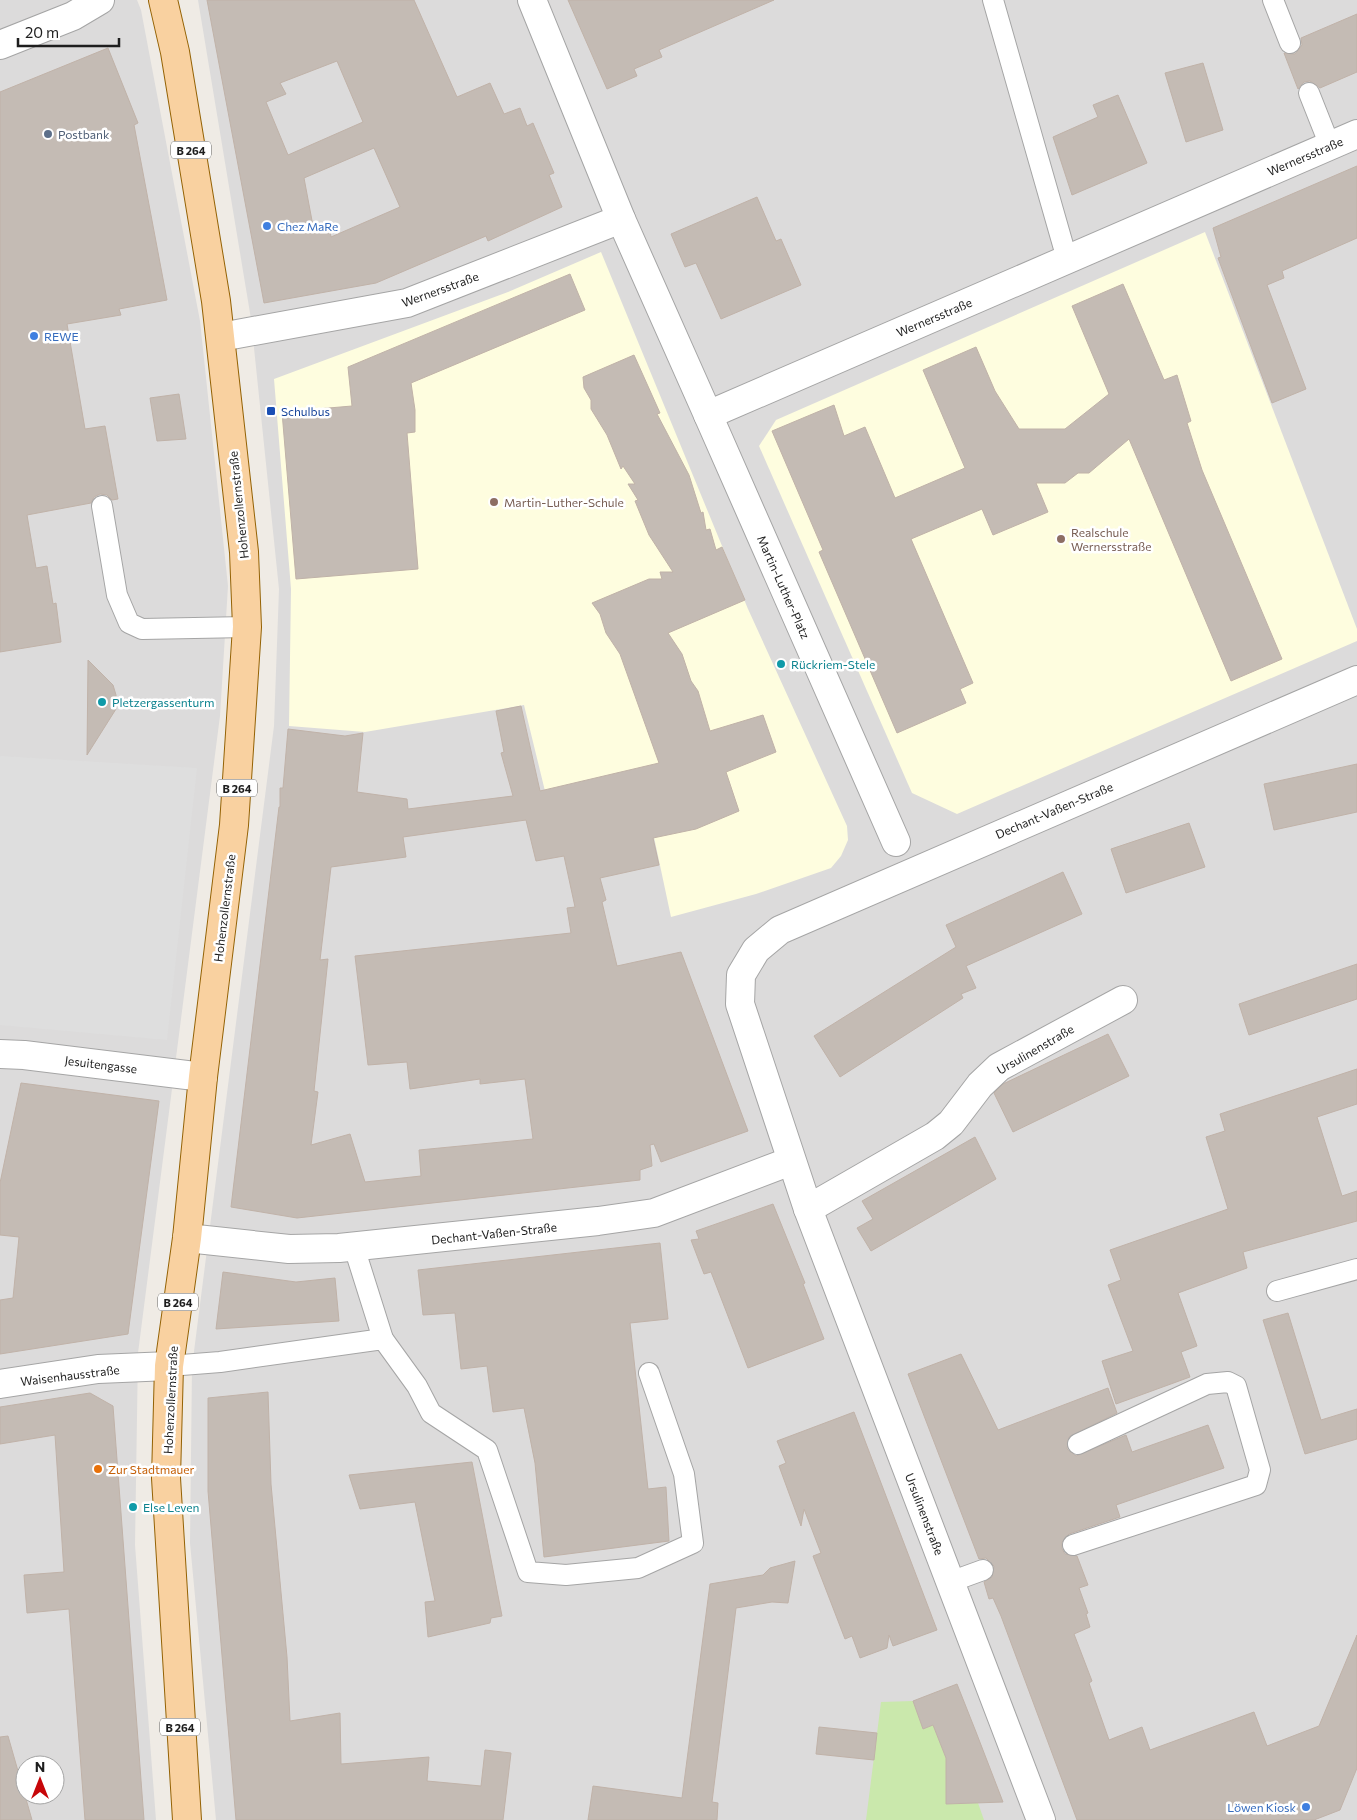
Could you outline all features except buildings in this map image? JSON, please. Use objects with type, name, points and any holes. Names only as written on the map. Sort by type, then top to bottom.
[{"type":"main road","name":"Hohenzollernstraße","points":[[163,0],[175,52],[221,337],[244,552],[248,627],[234,825],[203,1078],[187,1238],[169,1366],[166,1478],[187,1820]]},
{"type":"street","points":[[0,45],[73,16],[100,0]]},
{"type":"street","points":[[532,0],[622,218],[708,416]]},
{"type":"street","name":"Wernersstraße","points":[[708,416],[1357,134]]},
{"type":"street","name":"Wernersstraße","points":[[221,337],[407,303],[622,218]]},
{"type":"street","name":"Martin-Luther-Platz","points":[[708,416],[896,842]]},
{"type":"street","name":"Dechant-Vaßen-Straße","points":[[756,950],[780,930],[1357,680]]},
{"type":"street","name":"Ursulinenstraße","points":[[756,950],[740,975],[740,1004],[808,1209],[1041,1820]]},
{"type":"street","name":"Ursulinenstraße","points":[[808,1209],[934,1136],[951,1123],[980,1085],[999,1067],[1124,1000]]},
{"type":"street","name":"Jesuitengasse","points":[[0,1054],[33,1056],[203,1078]]},
{"type":"street","name":"Dechant-Vaßen-Straße","points":[[187,1238],[289,1249],[354,1247],[498,1233],[654,1213],[792,1161]]},
{"type":"street","name":"Waisenhausstraße","points":[[0,1384],[98,1369],[169,1366]]},
{"type":"lane","points":[[993,0],[1067,259]]},
{"type":"lane","points":[[1273,0],[1290,43]]},
{"type":"lane","points":[[1308,93],[1330,146]]},
{"type":"lane","points":[[102,506],[117,595],[129,623],[142,629],[248,627]]},
{"type":"lane","points":[[354,1247],[383,1340],[417,1386],[431,1413],[487,1450],[528,1572],[566,1575],[638,1568],[693,1543],[684,1474],[649,1373]]},
{"type":"lane","points":[[1277,1291],[1357,1269]]},
{"type":"lane","points":[[169,1366],[220,1362],[383,1340]]},
{"type":"lane","points":[[1073,1545],[1256,1485],[1260,1470],[1236,1386],[1228,1382],[1207,1384],[1078,1444]]},
{"type":"lane","points":[[950,1582],[983,1570]]},
{"type":"shaded area","points":[[0,0],[137,0],[141,10],[200,321],[228,586],[220,716],[138,1353],[135,1545],[156,1820],[0,1820]]},
{"type":"shaded area","points":[[198,0],[1357,0],[1357,1820],[216,1820],[190,1543],[192,1367],[274,726],[279,589],[251,319]]},
{"type":"shaded area","name":"Realschule Wernersstraße","points":[[1205,232],[1357,629],[1357,641],[957,814],[912,793],[759,446],[776,420]]},
{"type":"shaded area","name":"Martin-Luther-Schule","points":[[601,252],[748,609],[847,826],[848,840],[841,856],[831,868],[756,894],[671,917],[648,809],[555,832],[524,705],[365,732],[289,726],[291,589],[274,379],[508,292]]},
{"type":"shaded area","points":[[0,756],[197,768],[167,1040],[0,1025]]},
{"type":"green space","points":[[913,1701],[923,1729],[933,1725],[946,1758],[946,1804],[978,1803],[984,1820],[866,1820],[881,1702]]},
{"type":"place","name":"Postbank","points":[[48,134]]},
{"type":"place","name":"Chez MaRe","points":[[267,226]]},
{"type":"place","name":"REWE","points":[[34,336]]},
{"type":"place","name":"Schulbus","points":[[271,411]]},
{"type":"place","name":"Martin-Luther-Schule","points":[[494,502]]},
{"type":"place","name":"Realschule Wernersstraße","points":[[1061,539]]},
{"type":"place","name":"Rückriem-Stele","points":[[781,664]]},
{"type":"place","name":"Pletzergassenturm","points":[[102,702]]},
{"type":"place","name":"Zur Stadtmauer","points":[[98,1469]]},
{"type":"place","name":"Else Leven","points":[[133,1507]]},
{"type":"place","name":"Löwen Kiosk","points":[[1306,1807]]}]
